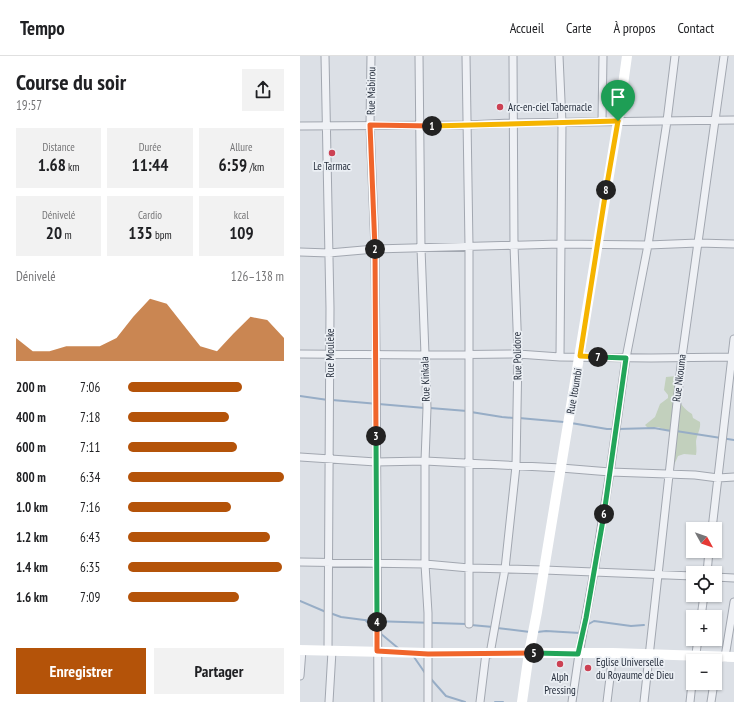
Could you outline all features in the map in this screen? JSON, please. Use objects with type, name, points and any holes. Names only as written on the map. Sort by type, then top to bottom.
[{"type":"street","name":"Rue Mouleke","points":[[325,56],[330,355],[329,702]]},
{"type":"street","name":"Rue Mabirou","points":[[371,56],[370,125],[375,249],[378,702]]},
{"type":"street","name":"Rue Kinkala","points":[[419,56],[421,248],[427,408],[425,462],[428,702]]},
{"type":"street","points":[[466,56],[469,246],[469,624]]},
{"type":"street","name":"Rue Polidore","points":[[480,702],[505,569],[516,466],[518,354],[514,245],[513,56]]},
{"type":"street","points":[[559,56],[562,123],[560,357]]},
{"type":"street","points":[[602,121],[603,56]]},
{"type":"street","name":"Rue Itoumbi","points":[[522,702],[580,356],[627,56]]},
{"type":"street","points":[[572,702],[578,654],[594,572],[610,472],[626,358],[648,245],[667,121],[675,56]]},
{"type":"street","name":"Rue Nkouma","points":[[644,702],[682,357],[724,56]]},
{"type":"street","points":[[300,126],[420,126],[602,121],[734,120]]},
{"type":"street","points":[[300,252],[329,253],[375,249],[560,244],[734,244]]},
{"type":"street","points":[[713,522],[734,339]]},
{"type":"street","points":[[300,354],[518,354],[560,357],[580,356],[626,358],[733,357]]},
{"type":"street","points":[[300,457],[376,462],[470,463],[734,478]]},
{"type":"street","points":[[300,562],[426,564],[469,568],[686,576]]},
{"type":"street","points":[[722,577],[734,578]]},
{"type":"street","points":[[726,657],[734,602]]},
{"type":"street","points":[[300,676],[301,650],[377,651],[428,654],[613,654],[686,657]]},
{"type":"street","points":[[607,702],[613,654]]},
{"type":"street","points":[[690,702],[691,690]]},
{"type":"street","points":[[712,702],[713,690]]},
{"type":"green space","points":[[677,376],[680,402],[692,414],[693,418],[700,422],[700,425],[696,441],[696,455],[684,454],[678,456],[674,465],[672,462],[674,433],[658,427],[648,428],[645,425],[655,417],[660,404],[668,398],[668,395],[664,390],[666,377]]},
{"type":"waterway","points":[[300,396],[328,400]]},
{"type":"waterway","points":[[332,400],[425,408]]},
{"type":"waterway","points":[[430,408],[467,411]]},
{"type":"waterway","points":[[471,412],[514,418]]},
{"type":"waterway","points":[[519,418],[564,422]]},
{"type":"waterway","points":[[571,423],[614,429]]},
{"type":"waterway","points":[[618,429],[654,428],[671,431]]},
{"type":"waterway","points":[[676,431],[734,440]]},
{"type":"waterway","points":[[300,601],[326,612]]},
{"type":"waterway","points":[[330,613],[341,617],[372,621],[467,624]]},
{"type":"waterway","points":[[365,620],[375,629]]},
{"type":"waterway","points":[[587,625],[594,621],[631,626],[644,625]]},
{"type":"waterway","points":[[471,625],[493,627]]},
{"type":"waterway","points":[[497,628],[530,632]]},
{"type":"waterway","points":[[537,632],[581,632]]},
{"type":"waterway","points":[[380,633],[398,648]]},
{"type":"waterway","points":[[414,657],[425,673]]},
{"type":"waterway","points":[[431,679],[446,696],[465,702]]},
{"type":"waterway","points":[[495,702],[503,702]]},
{"type":"place","name":"Arc-en-ciel Tabernacle","points":[[500,107]]},
{"type":"place","name":"Le Tarmac","points":[[332,153]]},
{"type":"place","name":"Alph Pressing","points":[[560,664]]},
{"type":"place","name":"Eglise Universelle du Royaume de Dieu","points":[[588,668]]},
{"type":"route","points":[[618,121],[580,356],[626,358],[594,572],[578,654],[428,654],[377,651],[375,249],[370,125],[420,126],[618,121]]}]
